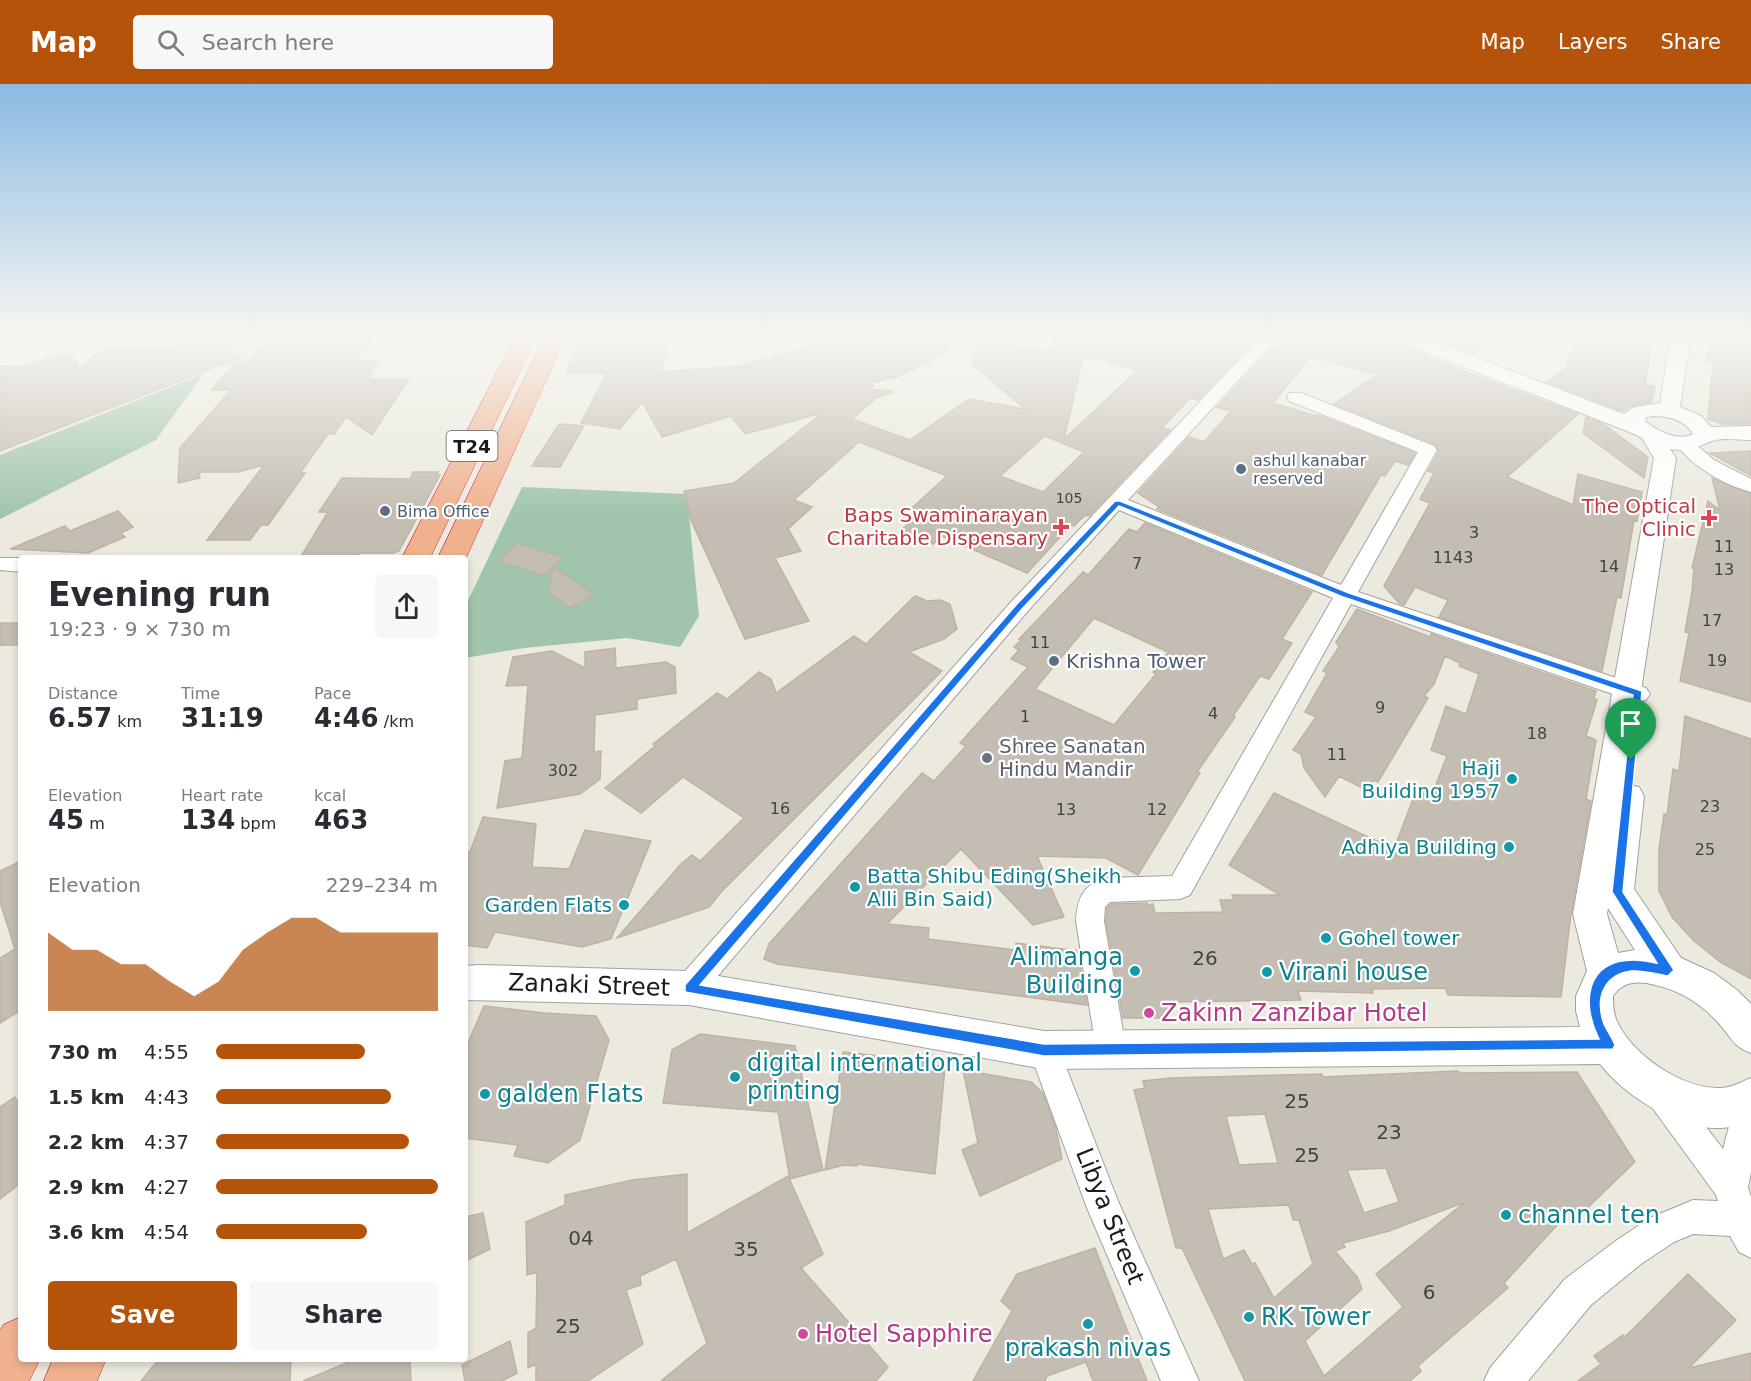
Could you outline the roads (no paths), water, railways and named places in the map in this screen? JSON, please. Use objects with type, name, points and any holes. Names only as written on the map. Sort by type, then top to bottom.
[{"type":"highway","name":"T24","points":[[418,555],[498,395]]},
{"type":"highway","name":"T24","points":[[453,555],[528,395]]},
{"type":"highway","points":[[1,1381],[18,1349]]},
{"type":"highway","points":[[70,1381],[79,1362]]},
{"type":"street","points":[[689,988],[1019,607],[1217,395]]},
{"type":"street","points":[[1551,395],[1593,411],[1665,433],[1751,433]]},
{"type":"street","points":[[1669,411],[1672,395]]},
{"type":"street","points":[[1110,1049],[1090,921],[1091,902],[1104,890],[1180,887],[1428,450],[1295,398]]},
{"type":"street","points":[[1606,975],[1590,914],[1679,459],[1665,433],[1647,410],[1669,411],[1695,422],[1703,429],[1665,433]]},
{"type":"street","points":[[1665,433],[1712,468],[1751,486]]},
{"type":"street","points":[[1118,503],[1346,595],[1632,691]]},
{"type":"street","points":[[0,564],[18,565]]},
{"type":"street","points":[[1632,691],[1617,892],[1668,970]]},
{"type":"street","points":[[1750,1030],[1717,997],[1694,981],[1668,970],[1633,966],[1613,970],[1597,987],[1594,1004],[1598,1023],[1609,1045],[1630,1069],[1658,1090],[1693,1105],[1710,1108],[1739,1105],[1750,1099]]},
{"type":"street","name":"Zanaki Street","points":[[468,983],[689,988],[1044,1050],[1609,1045]]},
{"type":"street","name":"Libya Street","points":[[1044,1050],[1104,1208],[1180,1381]]},
{"type":"street","points":[[1658,1090],[1741,1215]]},
{"type":"street","points":[[1741,1215],[1750,1099]]},
{"type":"street","points":[[1503,1381],[1578,1292],[1629,1252],[1662,1230],[1693,1217],[1741,1215]]},
{"type":"place","name":"ashul kanabar reserved","points":[[1241,469]]},
{"type":"place","name":"Bima Office","points":[[385,511]]},
{"type":"place","name":"The Optical Clinic","points":[[1709,518]]},
{"type":"place","name":"Baps Swaminarayan Charitable Dispensary","points":[[1061,527]]},
{"type":"place","name":"Krishna Tower","points":[[1054,661]]},
{"type":"place","name":"Shree Sanatan Hindu Mandir","points":[[987,758]]},
{"type":"place","name":"Haji Building 1957","points":[[1512,779]]},
{"type":"place","name":"Adhiya Building","points":[[1509,847]]},
{"type":"place","name":"Batta Shibu Eding(Sheikh Alli Bin Said)","points":[[855,887]]},
{"type":"place","name":"Garden Flats","points":[[624,905]]},
{"type":"place","name":"Gohel tower","points":[[1326,938]]},
{"type":"place","name":"Alimanga Building","points":[[1135,971]]},
{"type":"place","name":"Virani house","points":[[1267,972]]},
{"type":"place","name":"Zakinn Zanzibar Hotel","points":[[1149,1013]]},
{"type":"place","name":"digital international printing","points":[[735,1077]]},
{"type":"place","name":"galden Flats","points":[[485,1094]]},
{"type":"place","name":"channel ten","points":[[1506,1215]]},
{"type":"place","name":"RK Tower","points":[[1249,1317]]},
{"type":"place","name":"prakash nivas","points":[[1088,1324]]},
{"type":"place","name":"Hotel Sapphire","points":[[803,1334]]}]
